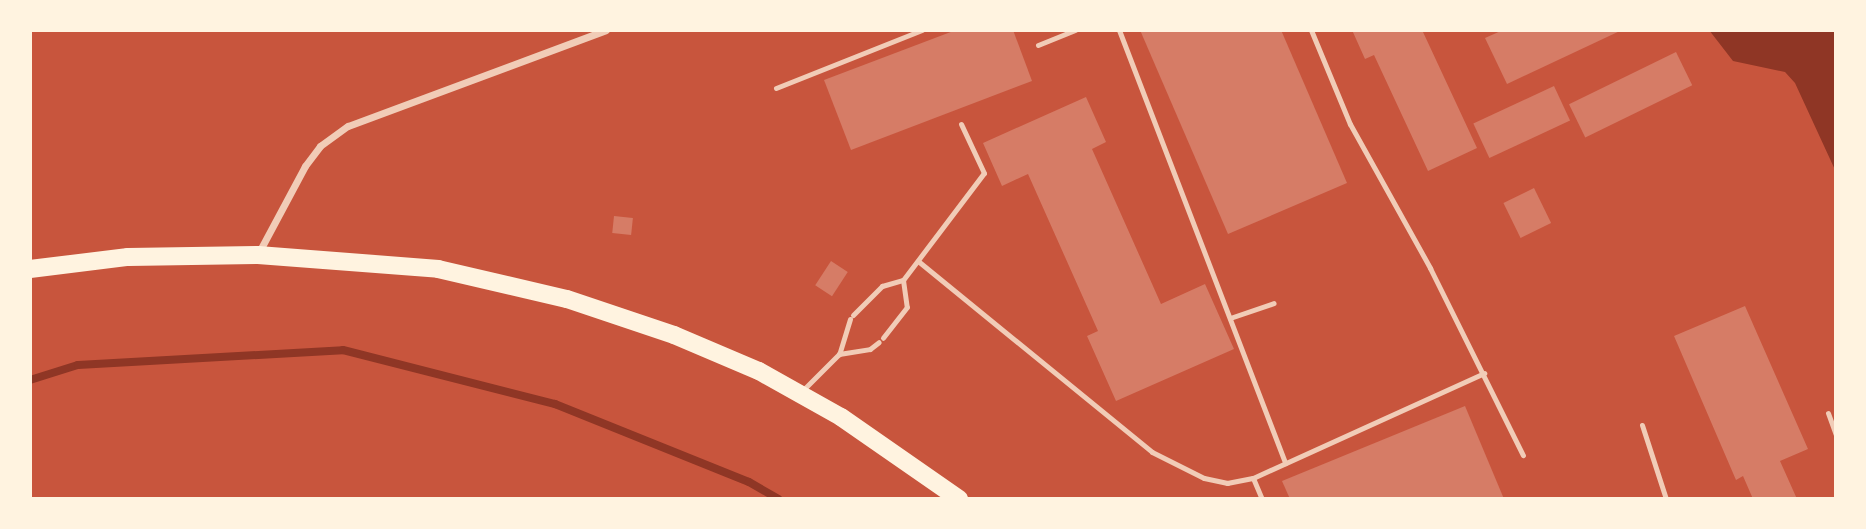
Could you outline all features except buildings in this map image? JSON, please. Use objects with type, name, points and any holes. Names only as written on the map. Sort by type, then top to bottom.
[{"type":"main road","points":[[30,269],[128,257],[258,255],[438,269],[567,299],[674,335],[800,394],[914,464],[959,499]]},
{"type":"street","points":[[258,255],[304,166],[320,146],[348,125],[606,30]]},
{"type":"lane","points":[[776,88],[922,30]]},
{"type":"lane","points":[[1038,45],[1075,30]]},
{"type":"lane","points":[[1119,30],[1285,463]]},
{"type":"lane","points":[[1311,30],[1350,124],[1484,373],[1523,455]]},
{"type":"lane","points":[[800,394],[839,354],[852,317],[882,286],[903,280],[984,173],[961,124]]},
{"type":"lane","points":[[918,261],[1152,452],[1204,478],[1227,483],[1253,478],[1484,373]]},
{"type":"lane","points":[[839,354],[870,349],[881,340],[907,307],[903,280]]},
{"type":"lane","points":[[1230,318],[1274,303]]},
{"type":"lane","points":[[1828,413],[1836,435]]},
{"type":"lane","points":[[1642,425],[1666,499]]},
{"type":"lane","points":[[1253,478],[1262,499]]},
{"type":"shaded area","points":[[1709,30],[1836,30],[1836,172],[1795,83],[1785,72],[1733,61]]},
{"type":"waterway","points":[[30,380],[78,365],[343,350],[555,404],[749,482],[778,499]]}]
